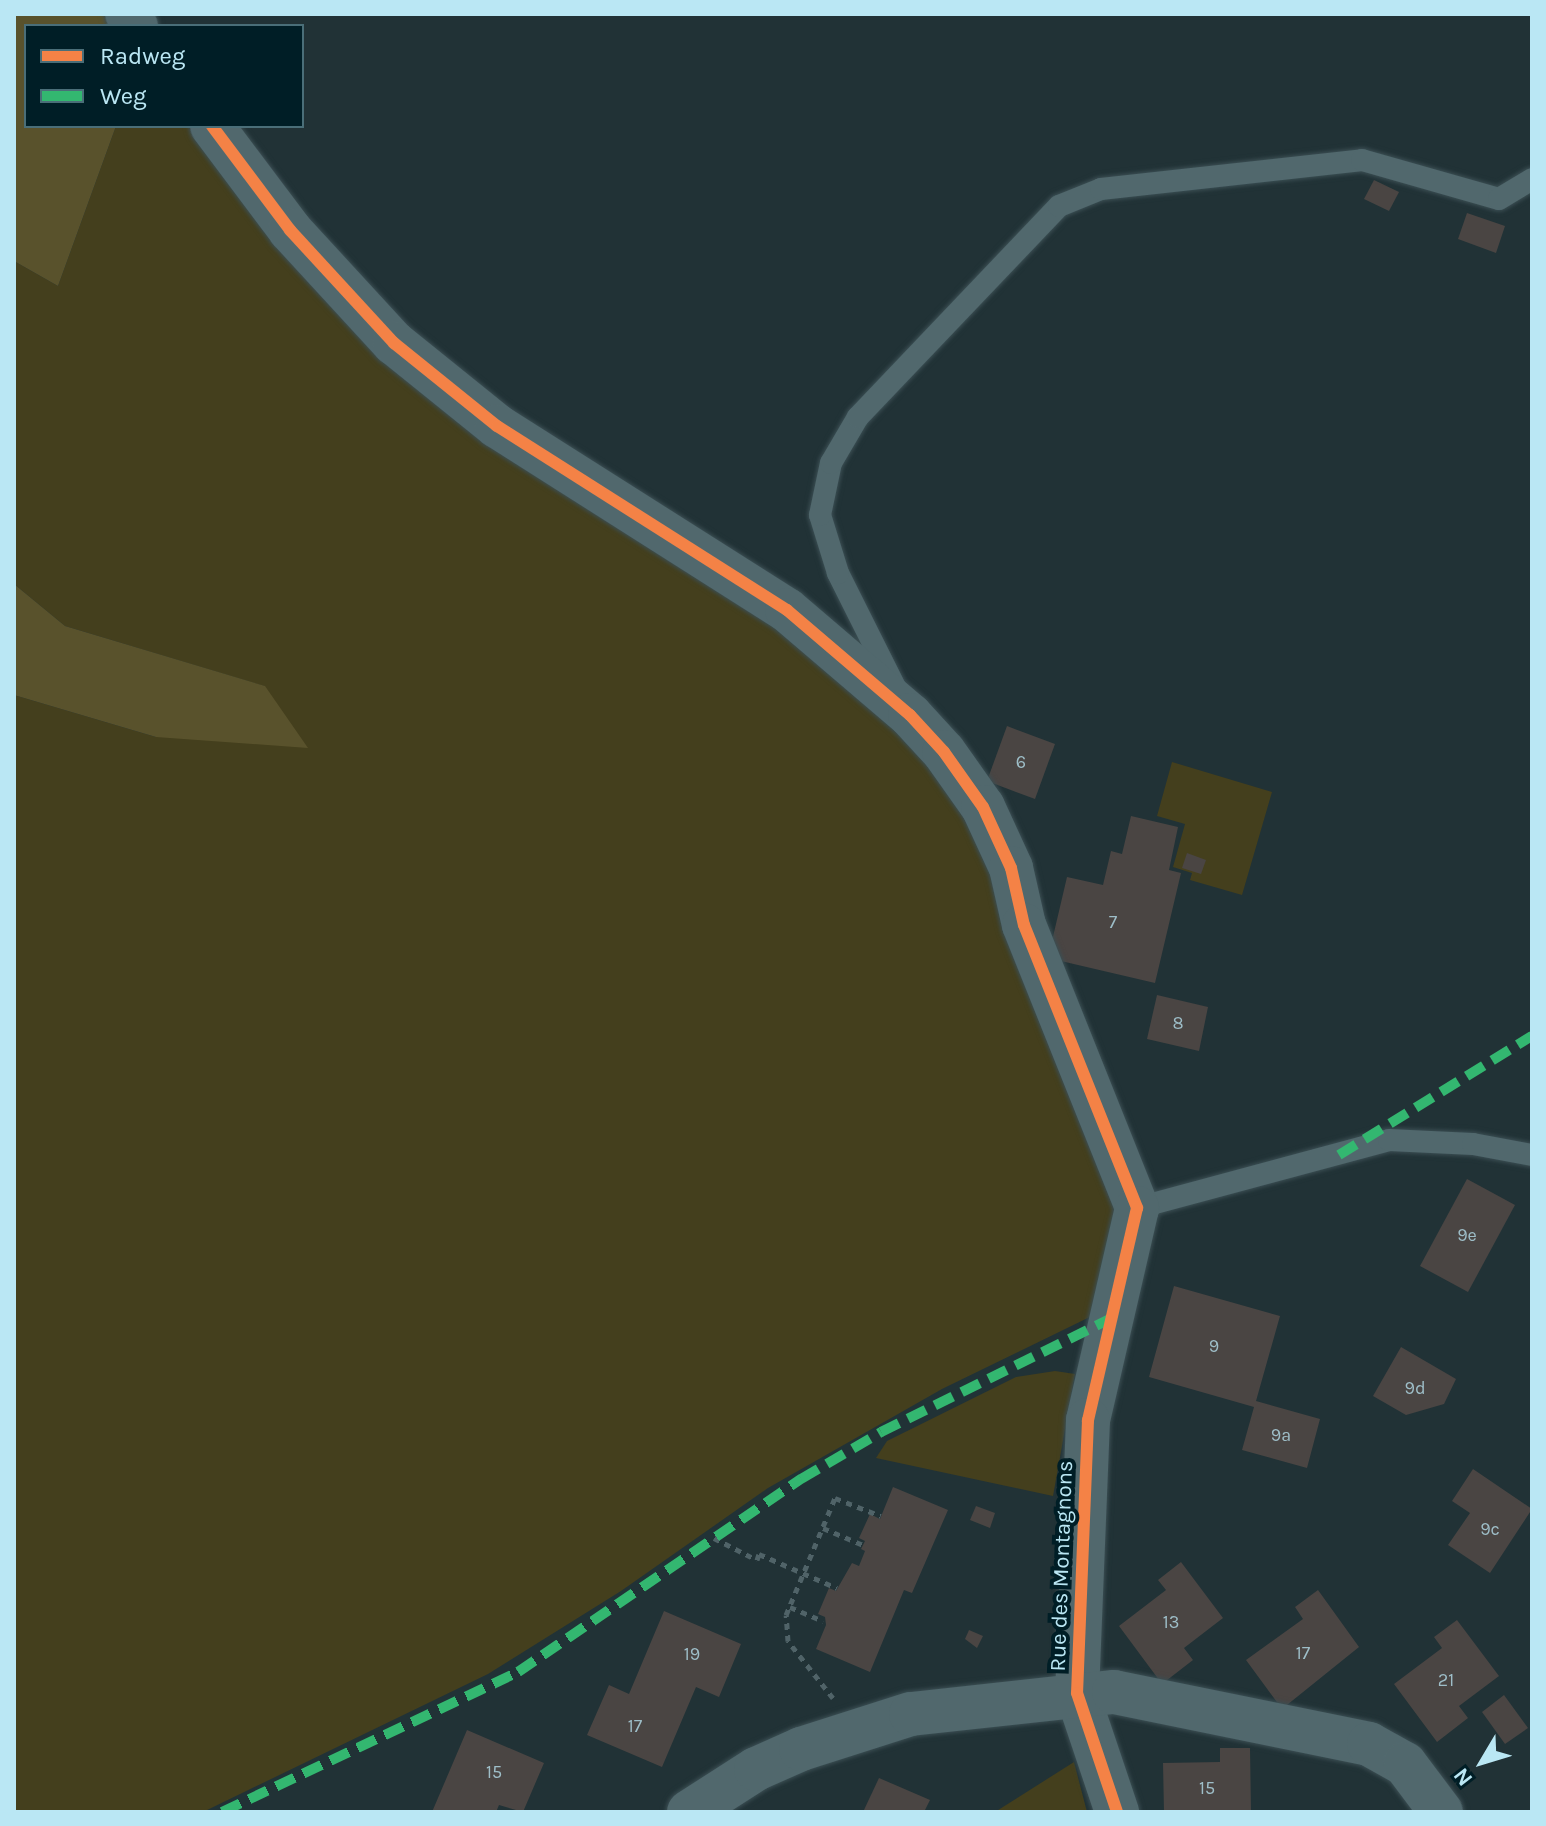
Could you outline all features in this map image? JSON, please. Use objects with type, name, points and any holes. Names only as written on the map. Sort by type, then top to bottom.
[{"type":"street","points":[[214,128],[290,230],[394,343],[497,426],[787,610],[910,715],[944,752],[983,807],[1011,868],[1024,925],[1137,1208]]},
{"type":"street","name":"Rue des Montagnons","points":[[1117,1812],[1077,1693],[1088,1420],[1137,1208]]},
{"type":"street","points":[[689,1812],[756,1769],[859,1729],[911,1714],[1077,1693],[1114,1692],[1369,1744],[1405,1764],[1441,1812]]},
{"type":"lane","points":[[910,715],[838,573],[820,515],[831,463],[858,417],[1059,206],[1101,189],[1362,160],[1499,199],[1532,179]]},
{"type":"lane","points":[[1137,1208],[1389,1140],[1473,1144],[1532,1155]]},
{"type":"path","points":[[859,1729],[788,1641],[790,1607],[835,1498],[881,1516]]},
{"type":"path","points":[[823,1528],[863,1545]]},
{"type":"path","points":[[714,1538],[837,1588]]},
{"type":"path","points":[[790,1607],[823,1621]]},
{"type":"shaded area","points":[[14,14],[108,14],[117,24],[24,24],[24,128],[115,128],[58,286],[14,261]]},
{"type":"shaded area","points":[[115,128],[205,128],[332,294],[759,601],[916,739],[976,827],[1114,1189],[1120,1237],[1098,1313],[942,1389],[768,1488],[621,1591],[488,1674],[203,1812],[14,1812],[14,695],[156,737],[264,686],[65,626],[14,584],[14,261],[58,286]]},
{"type":"shaded area","points":[[14,584],[65,626],[265,686],[308,748],[156,737],[14,695]]},
{"type":"shaded area","points":[[1172,762],[1272,792],[1242,895],[1190,880],[1192,873],[1173,867],[1185,824],[1157,816]]},
{"type":"shaded area","points":[[1055,1371],[1075,1374],[1053,1496],[876,1458],[887,1441],[1016,1377]]},
{"type":"shaded area","points":[[1074,1762],[1087,1812],[995,1812]]},
{"type":"building","points":[[1374,180],[1399,192],[1389,211],[1364,199]]},
{"type":"building","points":[[1467,213],[1505,226],[1496,253],[1458,239]]},
{"type":"building","points":[[1007,726],[1055,744],[1035,799],[987,781]]},
{"type":"building","points":[[1131,816],[1178,827],[1169,870],[1181,873],[1155,983],[1048,958],[1067,877],[1103,885],[1111,851],[1122,854]]},
{"type":"building","points":[[1187,853],[1206,860],[1201,874],[1182,868]]},
{"type":"building","points":[[1157,995],[1208,1007],[1199,1051],[1147,1039]]},
{"type":"building","points":[[1467,1179],[1515,1205],[1468,1292],[1420,1266]]},
{"type":"building","points":[[1174,1286],[1280,1316],[1256,1401],[1320,1419],[1307,1468],[1242,1450],[1254,1407],[1149,1377]]},
{"type":"building","points":[[1401,1347],[1456,1379],[1444,1404],[1406,1415],[1373,1396]]},
{"type":"building","points":[[1473,1469],[1532,1509],[1490,1573],[1448,1545],[1470,1513],[1452,1501]]},
{"type":"building","points":[[893,1487],[948,1510],[912,1593],[904,1590],[870,1672],[816,1649],[826,1625],[825,1617],[818,1614],[829,1588],[836,1591],[852,1563],[859,1566],[865,1541],[859,1538],[870,1514],[880,1519]]},
{"type":"building","points":[[976,1506],[995,1513],[990,1528],[970,1520]]},
{"type":"building","points":[[1181,1562],[1223,1618],[1184,1648],[1193,1660],[1162,1684],[1119,1626],[1166,1590],[1158,1580]]},
{"type":"building","points":[[1318,1590],[1359,1647],[1282,1709],[1246,1660],[1303,1619],[1295,1607]]},
{"type":"building","points":[[664,1611],[741,1644],[719,1697],[696,1687],[662,1767],[587,1735],[609,1685],[629,1694]]},
{"type":"building","points":[[1457,1620],[1499,1676],[1459,1706],[1468,1718],[1437,1742],[1394,1684],[1442,1648],[1434,1637]]},
{"type":"building","points":[[969,1630],[983,1636],[977,1648],[965,1639]]},
{"type":"building","points":[[1504,1695],[1528,1728],[1505,1744],[1482,1712]]},
{"type":"building","points":[[467,1730],[544,1763],[523,1812],[499,1805],[496,1812],[432,1812]]},
{"type":"building","points":[[1220,1748],[1250,1748],[1251,1812],[1164,1812],[1163,1763],[1220,1762]]},
{"type":"building","points":[[879,1778],[930,1800],[924,1812],[863,1812]]},
{"type":"marked path","points":[[1339,1155],[1532,1036]]},
{"type":"marked path","points":[[222,1812],[518,1672],[801,1479],[881,1432],[1112,1318]]},
{"type":"cycle path","points":[[214,128],[290,230],[394,343],[497,426],[787,610],[910,715],[944,752],[983,807],[1011,868],[1024,925],[1137,1208],[1088,1420],[1077,1693],[1117,1812]]}]
